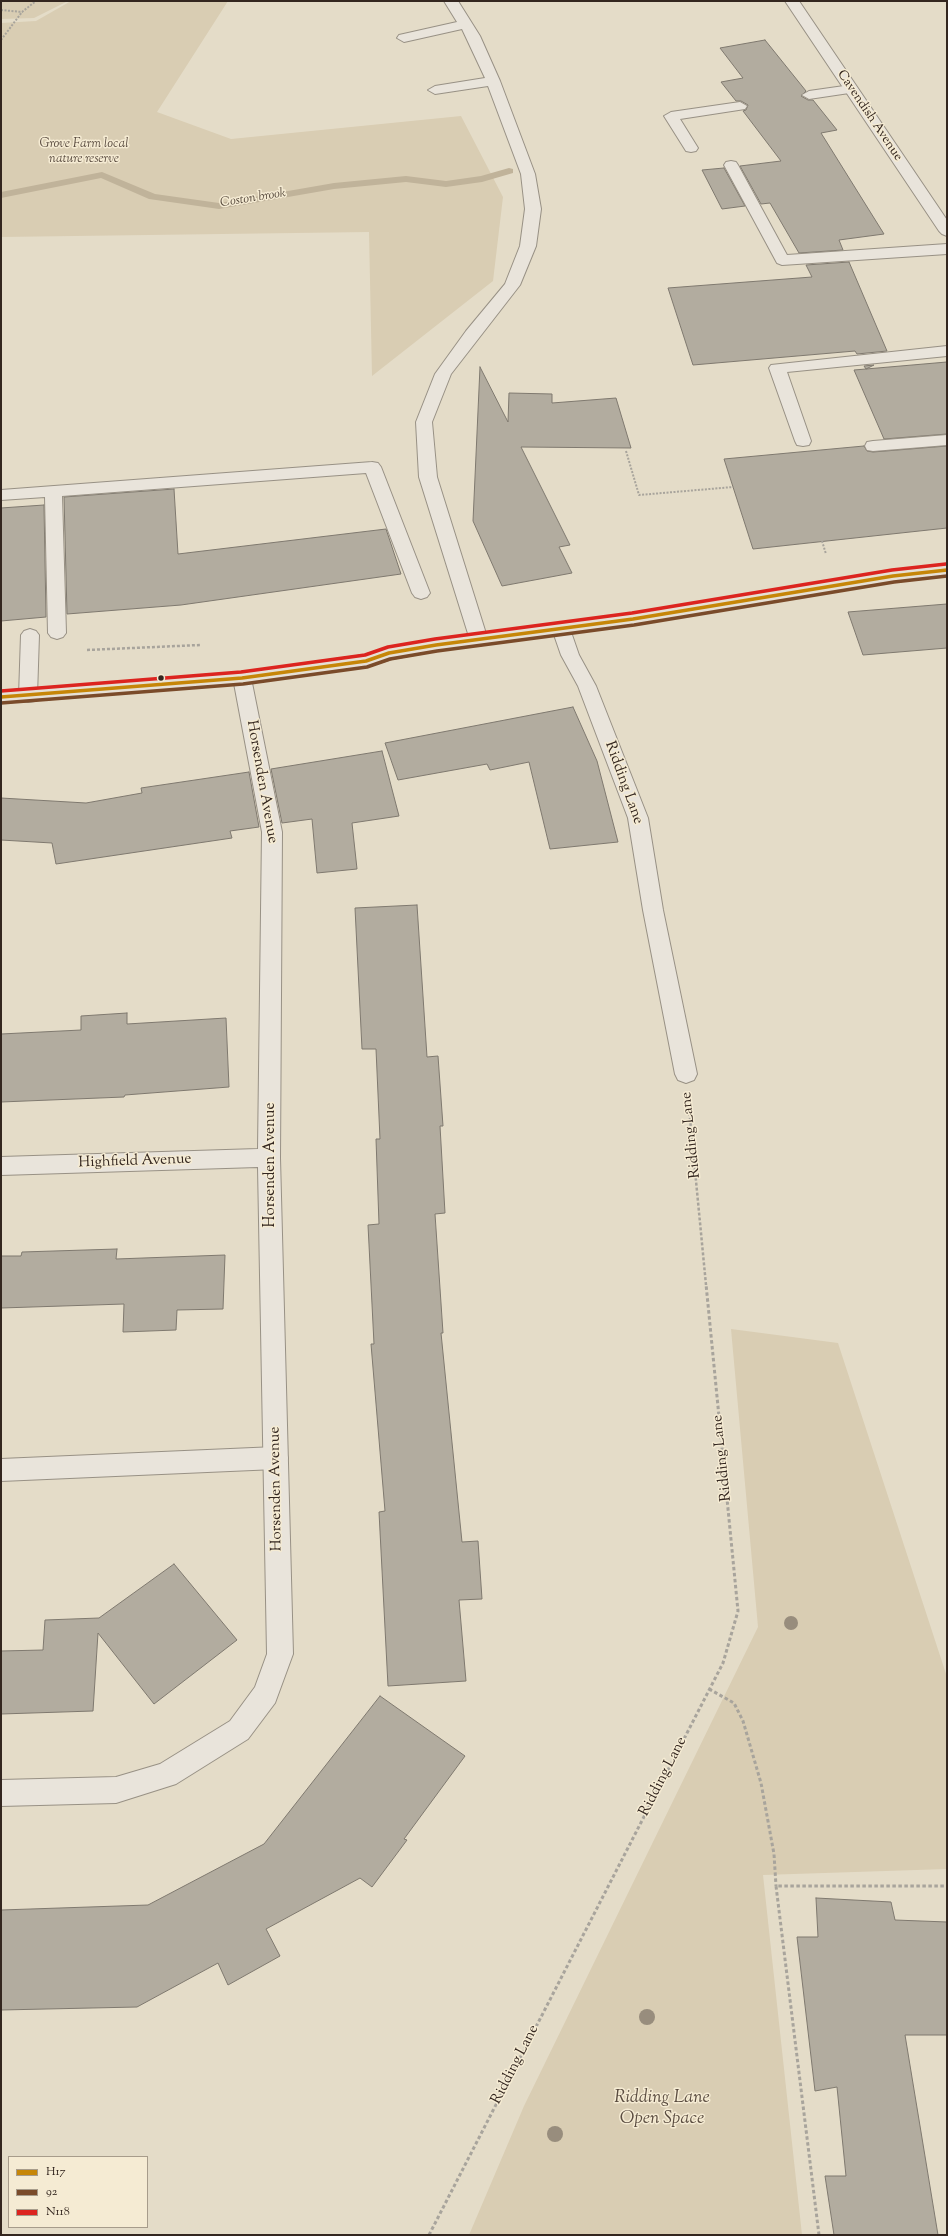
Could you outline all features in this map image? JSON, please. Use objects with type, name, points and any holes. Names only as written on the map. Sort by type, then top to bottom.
[{"type":"main road","points":[[1,697],[242,678],[366,661],[389,653],[633,619],[894,576],[947,570]]},
{"type":"street","points":[[451,1],[473,36],[493,81],[528,174],[533,209],[528,246],[512,285],[472,334],[443,374],[424,422],[428,477],[479,640]]},
{"type":"street","name":"Cavendish Avenue","points":[[792,1],[947,231]]},
{"type":"street","points":[[404,38],[465,24]]},
{"type":"street","points":[[436,90],[493,81]]},
{"type":"street","points":[[809,96],[851,89]]},
{"type":"street","points":[[692,148],[671,116],[740,106]]},
{"type":"street","points":[[731,165],[782,260],[947,249]]},
{"type":"street","points":[[803,441],[777,368],[947,351]]},
{"type":"street","points":[[873,446],[947,440]]},
{"type":"street","points":[[1,495],[372,467],[421,593]]},
{"type":"street","points":[[53,490],[57,633]]},
{"type":"street","name":"Ridding Lane","points":[[561,629],[570,655],[587,686],[638,818],[653,910],[686,1074]]},
{"type":"street","points":[[28,696],[30,635]]},
{"type":"street","name":"Horsenden Avenue","points":[[1,1793],[116,1790],[166,1775],[239,1730],[266,1694],[280,1654],[269,1158],[272,832],[242,678]]},
{"type":"street","name":"Highfield Avenue","points":[[1,1166],[269,1158]]},
{"type":"street","points":[[1,1470],[276,1458]]},
{"type":"path","points":[[1,40],[22,12],[36,1]]},
{"type":"path","points":[[1,10],[22,12]]},
{"type":"path","points":[[626,451],[639,495],[733,487]]},
{"type":"path","points":[[822,541],[827,556]]},
{"type":"path","name":"Ridding Lane","points":[[429,2235],[723,1663],[738,1611],[686,1074]]},
{"type":"path","points":[[709,1689],[734,1703],[743,1721],[761,1783],[774,1854],[776,1886],[819,2235]]},
{"type":"path","points":[[776,1886],[947,1886]]},
{"type":"green space","points":[[1,1],[68,1],[34,18],[1,19]]},
{"type":"green space","name":"Grove Farm local nature reserve","points":[[71,1],[228,1],[157,112],[231,139],[461,116],[503,197],[493,281],[372,376],[369,232],[1,237],[1,23],[36,21]]},
{"type":"green space","name":"Ridding Lane Open Space","points":[[731,1329],[838,1343],[947,1677],[947,1869],[763,1875],[802,2235],[469,2235],[524,2106],[758,1627]]},
{"type":"building","points":[[765,40],[806,91],[801,96],[808,100],[813,100],[837,130],[821,133],[884,234],[839,240],[843,250],[799,253],[770,203],[761,204],[740,166],[781,161],[743,111],[746,110],[748,105],[741,101],[736,101],[721,82],[743,78],[720,48]]},
{"type":"building","points":[[724,168],[745,206],[722,209],[702,170]]},
{"type":"building","points":[[849,262],[887,351],[857,354],[855,351],[693,365],[668,288],[812,277],[806,265]]},
{"type":"building","points":[[947,362],[947,434],[884,439],[854,370]]},
{"type":"building","points":[[874,365],[866,369],[864,366]]},
{"type":"building","points":[[480,367],[508,422],[509,393],[552,394],[552,403],[616,398],[631,448],[521,447],[570,545],[559,547],[572,573],[502,586],[473,521]]},
{"type":"building","points":[[864,446],[867,451],[873,452],[947,446],[947,528],[753,549],[724,459]]},
{"type":"building","points":[[174,489],[178,554],[386,529],[401,574],[181,605],[67,614],[64,497]]},
{"type":"building","points":[[44,505],[46,617],[1,621],[1,508]]},
{"type":"building","points":[[947,604],[947,648],[863,655],[848,612]]},
{"type":"building","points":[[573,707],[597,761],[618,842],[550,849],[529,762],[490,770],[487,764],[398,780],[385,743]]},
{"type":"building","points":[[382,751],[399,816],[352,823],[357,869],[317,873],[312,819],[282,823],[271,769]]},
{"type":"building","points":[[249,772],[259,827],[230,831],[232,838],[56,864],[52,843],[1,840],[1,798],[86,803],[142,793],[141,788]]},
{"type":"building","points":[[417,905],[427,1057],[438,1056],[443,1126],[440,1126],[445,1213],[435,1214],[443,1333],[441,1333],[462,1542],[478,1541],[482,1599],[459,1600],[466,1681],[388,1686],[379,1512],[385,1511],[371,1344],[374,1344],[368,1225],[379,1224],[376,1139],[380,1139],[376,1049],[362,1049],[355,908]]},
{"type":"building","points":[[127,1013],[127,1024],[226,1018],[229,1087],[125,1095],[124,1097],[1,1102],[1,1034],[81,1030],[81,1016]]},
{"type":"building","points":[[117,1249],[116,1259],[225,1255],[223,1309],[177,1310],[176,1330],[123,1332],[124,1304],[1,1308],[1,1256],[21,1256],[22,1252]]},
{"type":"building","points":[[174,1564],[237,1640],[154,1704],[98,1633],[93,1711],[1,1714],[1,1651],[43,1650],[45,1620],[99,1618]]},
{"type":"building","points":[[380,1696],[465,1756],[404,1839],[407,1840],[372,1887],[360,1878],[266,1929],[280,1956],[228,1985],[218,1963],[137,2007],[1,2010],[1,1910],[148,1905],[264,1844]]},
{"type":"building","points":[[816,1898],[891,1902],[895,1920],[947,1922],[947,2035],[905,2035],[938,2235],[834,2235],[825,2176],[846,2176],[837,2087],[815,2091],[797,1937],[818,1937]]},
{"type":"waterway","name":"Coston brook","points":[[1,195],[102,175],[153,197],[219,206],[334,186],[406,179],[446,184],[482,179],[509,171]]},
{"type":"transit line","name":"N118","points":[[1,691],[241,672],[365,655],[388,647],[435,639],[632,613],[892,570],[946,564]]},
{"type":"transit line","name":"H17","points":[[1,697],[242,678],[366,661],[389,653],[436,645],[633,619],[893,576],[947,570]]},
{"type":"transit line","name":"92","points":[[1,703],[243,684],[367,667],[390,659],[437,651],[634,625],[894,582],[947,576]]}]
